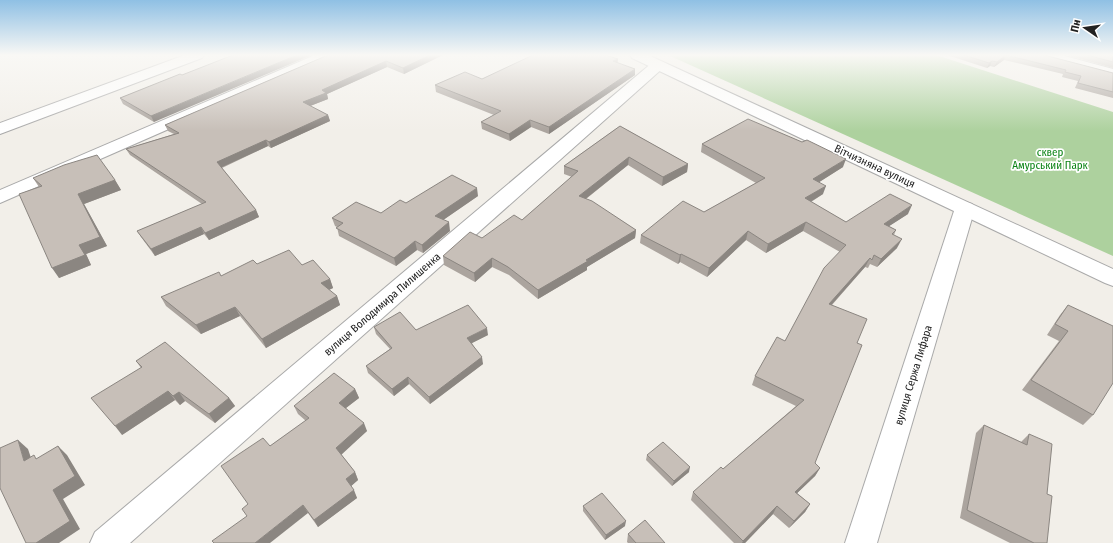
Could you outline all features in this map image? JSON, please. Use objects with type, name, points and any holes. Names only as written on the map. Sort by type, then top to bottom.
[{"type":"street","points":[[0,129],[130,80]]},
{"type":"street","points":[[0,197],[268,80]]},
{"type":"street","name":"вулиця Володимира Пилишенка","points":[[106,543],[640,80]]},
{"type":"street","name":"Вітчизняна вулиця","points":[[691,80],[1113,278]]},
{"type":"street","name":"вулиця Сержа Лифара","points":[[861,543],[965,208]]},
{"type":"green space","name":"сквер Амурський Парк","points":[[724,80],[1015,80],[1113,112],[1113,256]]},
{"type":"building","points":[[164,80],[236,80],[151,116],[120,98]]},
{"type":"building","points":[[269,80],[343,80],[322,90],[326,93],[303,102],[328,115],[269,142],[266,140],[217,162],[256,210],[205,233],[201,227],[151,249],[137,231],[206,202],[126,149],[179,133],[165,125]]},
{"type":"building","points":[[446,80],[618,80],[549,127],[530,120],[509,134],[481,122],[501,111],[435,85]]},
{"type":"building","points":[[1079,80],[1113,80],[1113,92],[1078,83]]},
{"type":"building","points":[[748,119],[802,142],[807,140],[846,159],[813,179],[826,186],[805,198],[846,222],[890,194],[912,205],[884,224],[896,230],[892,234],[902,239],[881,259],[874,255],[872,260],[870,258],[829,304],[867,319],[857,343],[862,345],[815,463],[820,468],[795,492],[810,504],[794,521],[777,506],[743,541],[693,492],[721,467],[723,469],[804,400],[755,376],[777,337],[785,341],[824,268],[846,245],[806,222],[768,244],[748,231],[709,268],[641,235],[683,201],[704,212],[765,178],[702,144]]},
{"type":"building","points":[[620,126],[688,164],[663,177],[629,157],[579,196],[592,201],[636,230],[586,260],[588,261],[538,290],[508,267],[492,258],[474,273],[443,256],[470,232],[482,238],[514,215],[522,220],[578,171],[564,166]]},
{"type":"building","points":[[97,155],[115,180],[78,194],[100,237],[79,245],[85,255],[52,268],[19,194],[42,186],[33,178],[64,165]]},
{"type":"building","points":[[452,175],[477,188],[435,216],[449,222],[422,245],[415,241],[394,258],[336,228],[343,223],[332,218],[356,202],[381,213],[400,200],[406,203]]},
{"type":"building","points":[[289,250],[302,265],[313,260],[330,279],[321,283],[337,296],[262,339],[235,307],[196,325],[161,297],[219,272],[221,276],[253,260],[257,264]]},
{"type":"building","points":[[468,305],[487,328],[467,338],[482,357],[429,397],[408,377],[392,389],[366,366],[392,348],[374,327],[400,312],[416,330]]},
{"type":"building","points":[[1068,305],[1113,326],[1113,383],[1093,415],[1031,380],[1068,331],[1055,324]]},
{"type":"building","points":[[165,342],[229,398],[209,414],[179,392],[173,396],[168,391],[115,426],[91,398],[142,367],[136,361]]},
{"type":"building","points":[[334,373],[355,389],[339,403],[364,423],[336,448],[355,472],[346,479],[354,490],[314,520],[303,505],[255,543],[214,543],[212,541],[247,516],[242,509],[248,504],[221,466],[263,438],[270,446],[309,418],[294,406]]},
{"type":"building","points":[[984,425],[1027,445],[1029,434],[1052,444],[1047,494],[1052,496],[1047,543],[1034,543],[967,510]]},
{"type":"building","points":[[18,440],[24,461],[34,455],[36,459],[58,446],[75,476],[53,490],[70,521],[36,543],[26,543],[0,488],[0,448]]},
{"type":"building","points":[[663,442],[690,467],[674,481],[647,455]]},
{"type":"building","points":[[602,493],[626,521],[606,535],[583,506]]},
{"type":"building","points":[[645,520],[665,543],[636,543],[628,534]]}]
